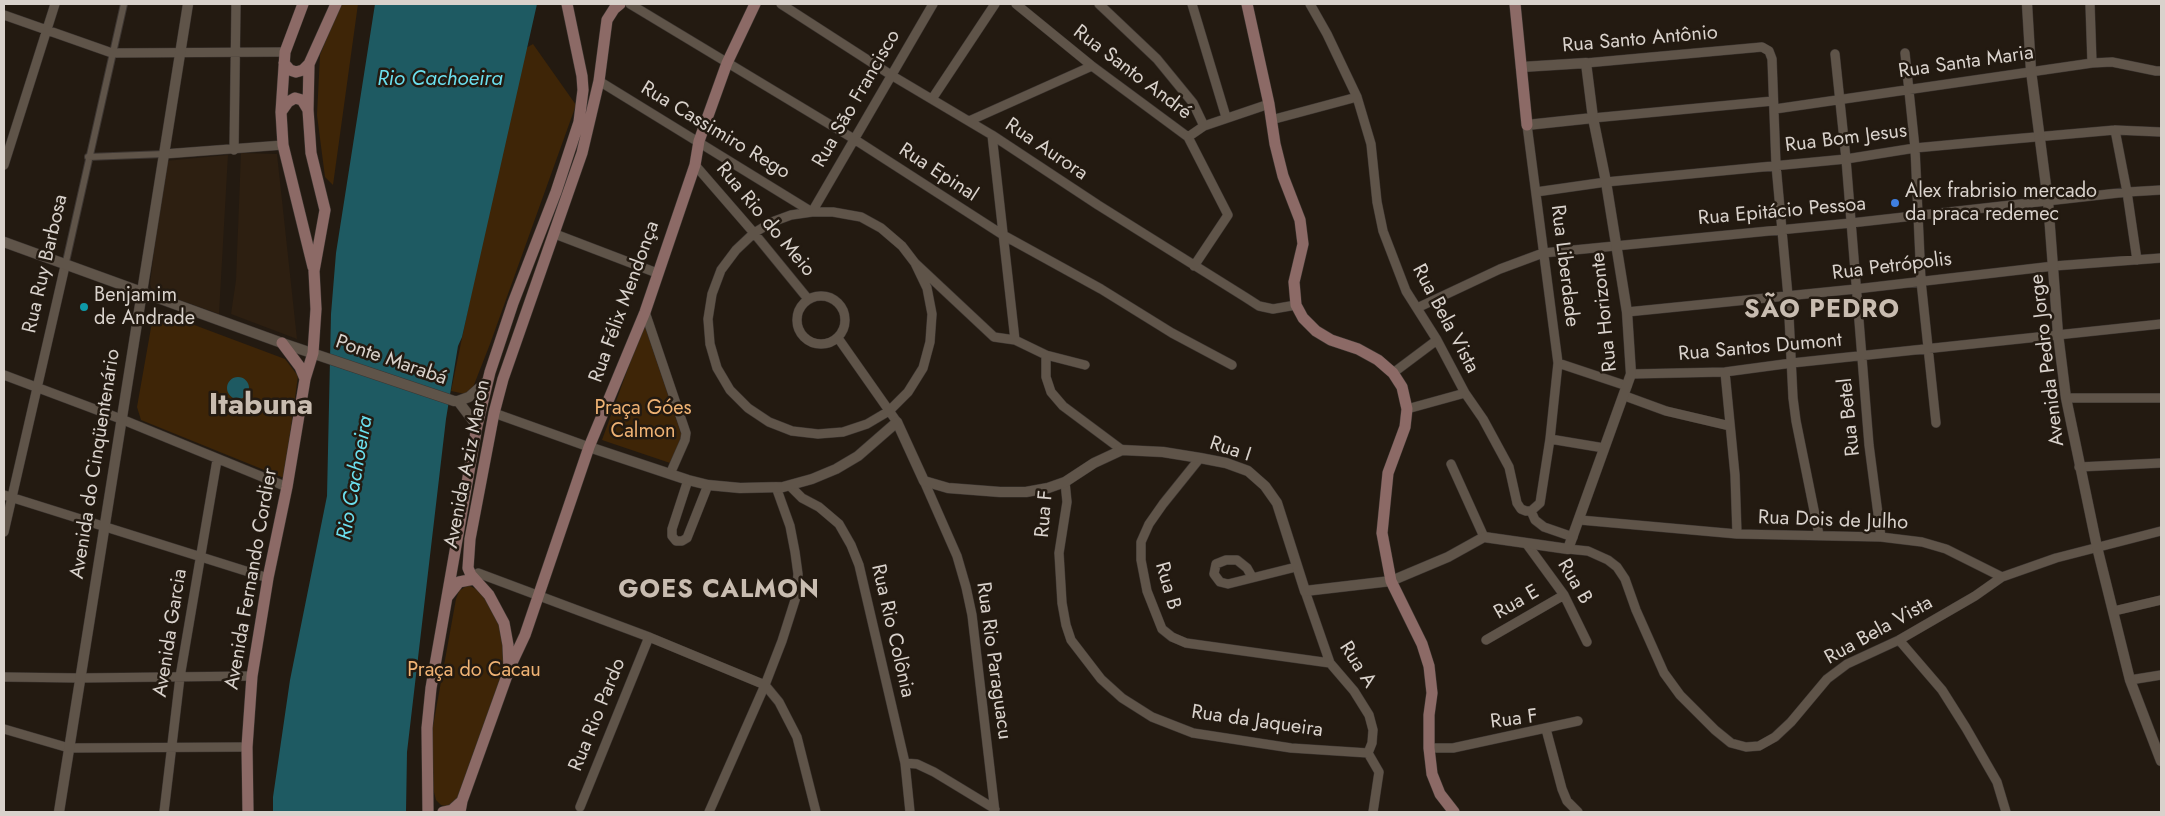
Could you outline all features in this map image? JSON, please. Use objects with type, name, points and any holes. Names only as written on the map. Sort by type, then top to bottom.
[{"type":"main road","points":[[302,4],[284,57],[281,112],[283,145],[314,271]]},
{"type":"main road","points":[[284,57],[290,70],[296,72],[303,70],[309,64],[336,4]]},
{"type":"main road","name":"Avenida Aziz Maron","points":[[428,807],[427,728],[434,665],[487,380],[556,192],[579,122],[583,90],[582,76],[567,4]]},
{"type":"main road","name":"Avenida Aziz Maron","points":[[461,806],[509,670],[508,645],[504,623],[476,576],[468,568],[468,554],[494,413],[503,379],[582,153],[599,81],[607,20],[614,9],[620,4]]},
{"type":"main road","name":"Rua Félix Mendonça","points":[[509,670],[525,635],[589,447],[645,312],[695,165],[699,141],[727,63],[755,4]]},
{"type":"main road","points":[[1247,4],[1269,104],[1282,176],[1300,220],[1303,244],[1294,282],[1296,305],[1302,318],[1316,331],[1331,340],[1358,349],[1378,360],[1393,373],[1402,388],[1407,408],[1405,427],[1388,473],[1383,507],[1382,533],[1391,581],[1422,644],[1429,666],[1432,693],[1429,715],[1429,748],[1432,774],[1440,794],[1454,812]]},
{"type":"main road","name":"Rua Liberdade","points":[[1515,4],[1528,125]]},
{"type":"main road","points":[[309,64],[308,110],[311,153],[325,210],[314,271]]},
{"type":"main road","points":[[281,112],[288,102],[295,98],[302,100],[308,110]]},
{"type":"main road","name":"Avenida Fernando Cordier","points":[[248,812],[247,747],[252,676],[305,379],[313,353],[316,309],[314,271]]},
{"type":"main road","points":[[282,344],[300,367],[305,379]]},
{"type":"main road","points":[[445,601],[459,582],[476,576]]},
{"type":"main road","points":[[428,807],[441,812],[461,806]]},
{"type":"street","points":[[4,165],[54,4]]},
{"type":"street","name":"Rua Ruy Barbosa","points":[[4,532],[8,496],[65,266],[88,157],[124,4]]},
{"type":"street","name":"Avenida do Cinqüentenário","points":[[59,812],[188,4]]},
{"type":"street","points":[[234,150],[236,4]]},
{"type":"street","name":"Rua Epinal","points":[[630,4],[854,139],[1003,235],[1102,289],[1172,333],[1232,365]]},
{"type":"street","name":"Rua Aurora","points":[[781,4],[891,75],[992,135],[1098,205],[1259,306],[1273,309],[1296,305]]},
{"type":"street","name":"Rua São Francisco","points":[[812,212],[933,4]]},
{"type":"street","points":[[932,99],[995,4]]},
{"type":"street","name":"Rua Santo André","points":[[1016,4],[1092,66],[1188,137],[1228,215],[1194,266]]},
{"type":"street","points":[[1099,4],[1157,58],[1193,103],[1204,126]]},
{"type":"street","points":[[1192,4],[1226,117]]},
{"type":"street","name":"Rua Bela Vista","points":[[1310,4],[1327,34],[1357,97],[1371,144],[1377,202],[1384,230],[1406,291],[1437,340],[1465,393],[1483,419],[1509,467],[1517,502],[1521,509],[1531,511]]},
{"type":"street","name":"Avenida Pedro Jorge","points":[[2027,4],[2031,71],[2048,201],[2058,334],[2066,398],[2097,547],[2130,680],[2158,743],[2161,761]]},
{"type":"street","points":[[2090,4],[2092,63]]},
{"type":"street","points":[[4,15],[112,53],[180,54],[234,52],[284,57]]},
{"type":"street","name":"Rua Santo Antônio","points":[[1522,67],[1762,47],[1769,51],[1772,58],[1774,105]]},
{"type":"street","points":[[1905,53],[1915,148],[1921,280],[1936,423]]},
{"type":"street","name":"Rua Betel","points":[[1835,54],[1841,98],[1869,445],[1881,537]]},
{"type":"street","name":"Rua Santa Maria","points":[[1528,125],[1841,98],[2092,63],[2112,62],[2161,70]]},
{"type":"street","name":"Rua Horizonte","points":[[1568,549],[1631,374],[1627,312],[1606,182],[1593,118],[1586,63]]},
{"type":"street","points":[[969,121],[1092,66]]},
{"type":"street","name":"Rua Cassimiro Rego","points":[[599,81],[812,212]]},
{"type":"street","points":[[1271,120],[1357,97]]},
{"type":"street","points":[[1188,137],[1204,126],[1226,117],[1269,104]]},
{"type":"street","points":[[1774,105],[1776,165],[1788,296],[1796,421],[1819,535]]},
{"type":"street","name":"Rua Liberdade","points":[[1528,125],[1558,364],[1550,439],[1540,503],[1531,511]]},
{"type":"street","points":[[2115,130],[2137,260]]},
{"type":"street","name":"Rua Bom Jesus","points":[[1536,192],[1606,182],[1846,159],[1915,148],[2115,130],[2161,132]]},
{"type":"street","points":[[992,135],[1015,340]]},
{"type":"street","points":[[88,157],[234,150],[283,145]]},
{"type":"street","name":"Rua Rio do Meio","points":[[695,165],[808,299]]},
{"type":"street","name":"Rua Epitácio Pessoa","points":[[1417,308],[1500,269],[1543,253],[1851,224],[2127,192],[2161,190]]},
{"type":"street","points":[[915,263],[927,288],[932,314],[930,342],[922,368],[908,392],[889,411],[867,424],[851,430],[818,434],[792,431],[769,422],[748,408],[730,390],[717,368],[710,344],[708,319],[710,302],[721,270],[736,250],[754,233],[772,222],[792,215],[812,212],[833,212],[861,217],[881,228],[902,246],[915,263],[994,337],[1015,340],[1046,355],[1085,365]]},
{"type":"street","points":[[555,234],[658,273]]},
{"type":"street","name":"Ponte Marabá","points":[[4,242],[65,266],[282,344],[330,358],[456,401],[477,426]]},
{"type":"street","name":"Rua Petrópolis","points":[[1627,312],[1856,289],[2054,266],[2161,258]]},
{"type":"street","points":[[817,295],[826,296],[834,299],[841,305],[845,313],[846,322],[838,338],[823,344],[807,340],[801,334],[796,319],[798,311],[808,299],[817,295]]},
{"type":"street","points":[[645,312],[686,432],[685,440],[670,474]]},
{"type":"street","name":"Rua Santos Dumont","points":[[1631,374],[1726,372],[1792,363],[2161,324]]},
{"type":"street","points":[[838,338],[889,411]]},
{"type":"street","points":[[1393,373],[1437,340]]},
{"type":"street","points":[[1046,355],[1046,377],[1051,392],[1063,406],[1122,450]]},
{"type":"street","points":[[1558,364],[1626,391],[1666,410],[1730,426]]},
{"type":"street","points":[[1726,372],[1737,534]]},
{"type":"street","points":[[4,375],[121,419],[217,460],[287,487]]},
{"type":"street","name":"Ponte Marabá","points":[[456,401],[474,393],[487,380]]},
{"type":"street","points":[[1407,408],[1465,393]]},
{"type":"street","points":[[2066,398],[2161,398]]},
{"type":"street","name":"Rua Rio Paraguacu","points":[[889,411],[897,422],[957,556],[966,588],[972,615],[995,811]]},
{"type":"street","points":[[494,413],[688,480],[708,485],[740,488],[790,486],[836,469],[858,456],[897,422]]},
{"type":"street","points":[[1550,439],[1604,448]]},
{"type":"street","name":"Rua I","points":[[1122,450],[1163,452],[1200,458],[1226,463],[1248,471],[1266,486],[1277,503],[1296,567]]},
{"type":"street","name":"Rua F","points":[[1066,625],[1062,604],[1059,553],[1067,502],[1065,482],[1094,463],[1122,450]]},
{"type":"street","name":"Rua B","points":[[1200,458],[1163,504],[1149,524],[1141,542],[1141,560],[1147,591],[1162,629],[1172,637],[1186,643],[1330,663]]},
{"type":"street","name":"Avenida Garcia","points":[[164,812],[180,677],[217,460]]},
{"type":"street","points":[[2079,467],[2161,463]]},
{"type":"street","points":[[1451,464],[1484,537]]},
{"type":"street","points":[[688,480],[672,529],[672,536],[676,541],[682,541],[687,538],[708,485]]},
{"type":"street","points":[[924,481],[948,488],[1000,492],[1026,492],[1048,488],[1065,482]]},
{"type":"street","name":"Rua Rio Colônia","points":[[790,486],[795,493],[819,507],[839,524],[851,545],[859,565],[876,630],[904,762],[910,812]]},
{"type":"street","points":[[709,812],[765,685],[796,597],[798,574],[790,526],[776,487]]},
{"type":"street","points":[[8,496],[104,528],[268,578]]},
{"type":"street","points":[[1531,511],[1535,520],[1544,527],[1573,537]]},
{"type":"street","name":"Rua Dois de Julho","points":[[1580,520],[1737,534],[1881,537],[1922,542],[1946,549],[2002,577]]},
{"type":"street","points":[[2002,577],[2056,558],[2161,531]]},
{"type":"street","points":[[1305,591],[1391,581],[1448,556],[1484,537],[1568,549]]},
{"type":"street","name":"Rua B","points":[[1526,543],[1564,595],[1587,642]]},
{"type":"street","name":"Rua Bela Vista","points":[[1568,549],[1588,551],[1608,560],[1616,567],[1625,579],[1639,617],[1664,673],[1697,714],[1731,743],[1746,747],[1759,746],[1775,737],[1791,722],[1827,679],[1848,664],[1899,640],[1975,596],[2002,577]]},
{"type":"street","points":[[1252,577],[1296,567]]},
{"type":"street","name":"Rua A","points":[[1296,567],[1330,663],[1354,690],[1369,715],[1373,730],[1372,743],[1368,753]]},
{"type":"street","points":[[476,576],[539,595],[649,637],[765,685],[779,702],[797,737],[816,812]]},
{"type":"street","name":"Rua E","points":[[1486,640],[1564,595]]},
{"type":"street","points":[[2114,612],[2161,600]]},
{"type":"street","name":"Rua da Jaqueira","points":[[1066,625],[1071,640],[1101,679],[1122,698],[1160,720],[1193,733],[1291,748],[1368,753]]},
{"type":"street","name":"Rua Rio Pardo","points":[[580,807],[649,637]]},
{"type":"street","points":[[1899,640],[1942,690],[1966,728],[1997,782],[2006,812]]},
{"type":"street","points":[[2130,680],[2161,675]]},
{"type":"street","points":[[4,677],[252,676]]},
{"type":"street","points":[[1546,729],[1578,722]]},
{"type":"street","points":[[4,728],[69,748],[247,747]]},
{"type":"street","name":"Rua F","points":[[1429,748],[1453,748],[1546,729],[1567,802],[1578,812]]},
{"type":"street","points":[[1368,753],[1379,772],[1373,812]]},
{"type":"street","points":[[904,762],[917,764],[934,772],[995,811]]},
{"type":"shaded area","points":[[241,153],[277,154],[297,339],[231,314],[236,280]]},
{"type":"shaded area","points":[[228,155],[219,314],[152,290],[150,284],[165,161]]},
{"type":"green space","points":[[340,4],[358,4],[333,185],[325,177],[317,115],[320,55]]},
{"type":"green space","points":[[533,44],[576,105],[470,395],[451,391],[526,48]]},
{"type":"green space","points":[[165,314],[285,359],[298,376],[284,478],[141,420],[137,407],[152,322]]},
{"type":"green space","name":"Praça Góes Calmon","points":[[644,324],[684,442],[676,465],[602,440]]},
{"type":"green space","name":"Praça do Cacau","points":[[468,585],[480,591],[500,623],[505,648],[505,674],[458,798],[449,807],[441,805],[436,800],[433,788],[431,737],[456,599],[459,591]]},
{"type":"water","name":"Rio Cachoeira","points":[[375,4],[537,4],[462,337],[458,346],[446,419],[407,752],[406,812],[273,812],[273,797],[290,680],[327,496],[331,314],[336,253]]},
{"type":"water","points":[[238,377],[246,380],[249,388],[246,396],[238,399],[230,396],[227,388],[230,380]]},
{"type":"place","name":"Alex frabrisio mercado da praca redemec","points":[[1895,203]]},
{"type":"place","name":"Benjamim de Andrade","points":[[84,307]]},
{"type":"district","name":"SÃO PEDRO","points":[[1822,311]]},
{"type":"district","name":"Itabuna","points":[[261,407]]},
{"type":"district","name":"GOES CALMON","points":[[719,591]]}]
